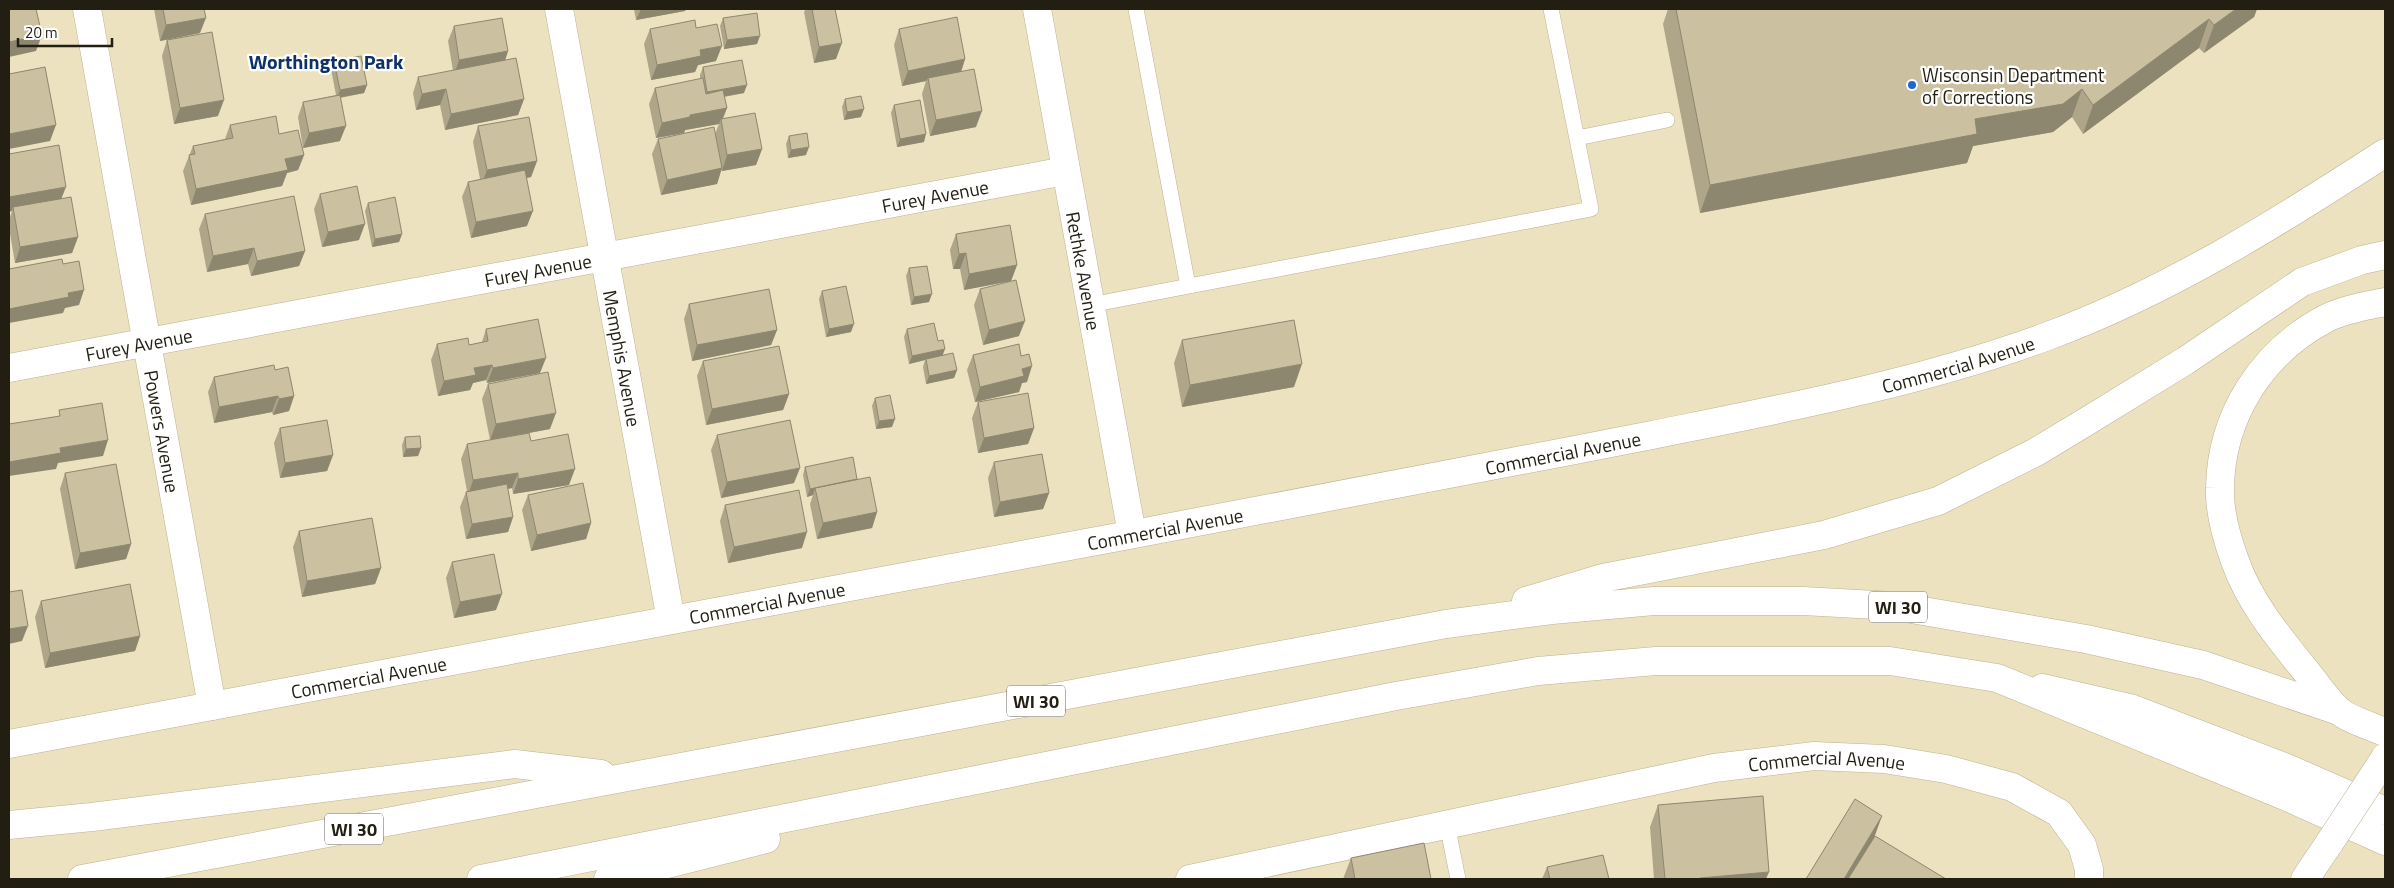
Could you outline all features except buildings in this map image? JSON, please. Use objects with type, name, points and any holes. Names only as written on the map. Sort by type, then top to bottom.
[{"type":"main road","name":"Powers Avenue","points":[[87,9],[212,706]]},
{"type":"main road","name":"Memphis Avenue","points":[[559,9],[671,620]]},
{"type":"main road","name":"Rethke Avenue","points":[[1037,9],[1132,534]]},
{"type":"main road","name":"Commercial Avenue","points":[[9,744],[1385,488],[1796,406],[1895,384],[2047,336],[2162,287],[2291,214],[2385,153]]},
{"type":"main road","name":"Furey Avenue","points":[[9,368],[1065,171]]},
{"type":"main road","points":[[1446,624],[1603,578],[1824,535],[1938,502],[2060,437],[2185,361],[2302,282],[2362,260],[2385,255]]},
{"type":"main road","points":[[2339,711],[2284,644],[2246,586],[2235,562],[2225,525],[2220,488],[2225,448],[2236,412],[2258,374],[2296,336],[2329,317],[2362,306],[2385,302]]},
{"type":"main road","name":"WI 30","points":[[82,879],[1446,624],[1552,610],[1654,601],[1803,601],[1894,606],[2086,639],[2204,665],[2339,711],[2385,732]]},
{"type":"main road","points":[[481,879],[1138,746],[1396,696],[1538,671],[1656,660],[1890,661],[1996,678],[2133,709],[2289,769],[2385,811]]},
{"type":"main road","points":[[1996,678],[2285,796],[2385,841]]},
{"type":"main road","points":[[608,879],[1138,746]]},
{"type":"main road","name":"Commercial Avenue","points":[[1196,879],[1714,768],[1814,756],[1884,759],[1946,769],[2012,787],[2059,813],[2082,844],[2089,870],[2089,879]]},
{"type":"main road","points":[[2305,879],[2385,758]]},
{"type":"main road","points":[[9,825],[102,816],[515,764],[627,777]]},
{"type":"lane","points":[[1136,9],[1188,286]]},
{"type":"lane","points":[[1090,305],[1591,209],[1551,9]]},
{"type":"lane","points":[[1577,138],[1667,120]]},
{"type":"lane","points":[[1448,824],[1458,879]]},
{"type":"place","name":"Wisconsin Department of Corrections","points":[[1912,85]]},
{"type":"district","name":"Worthington Park","points":[[326,61]]}]
